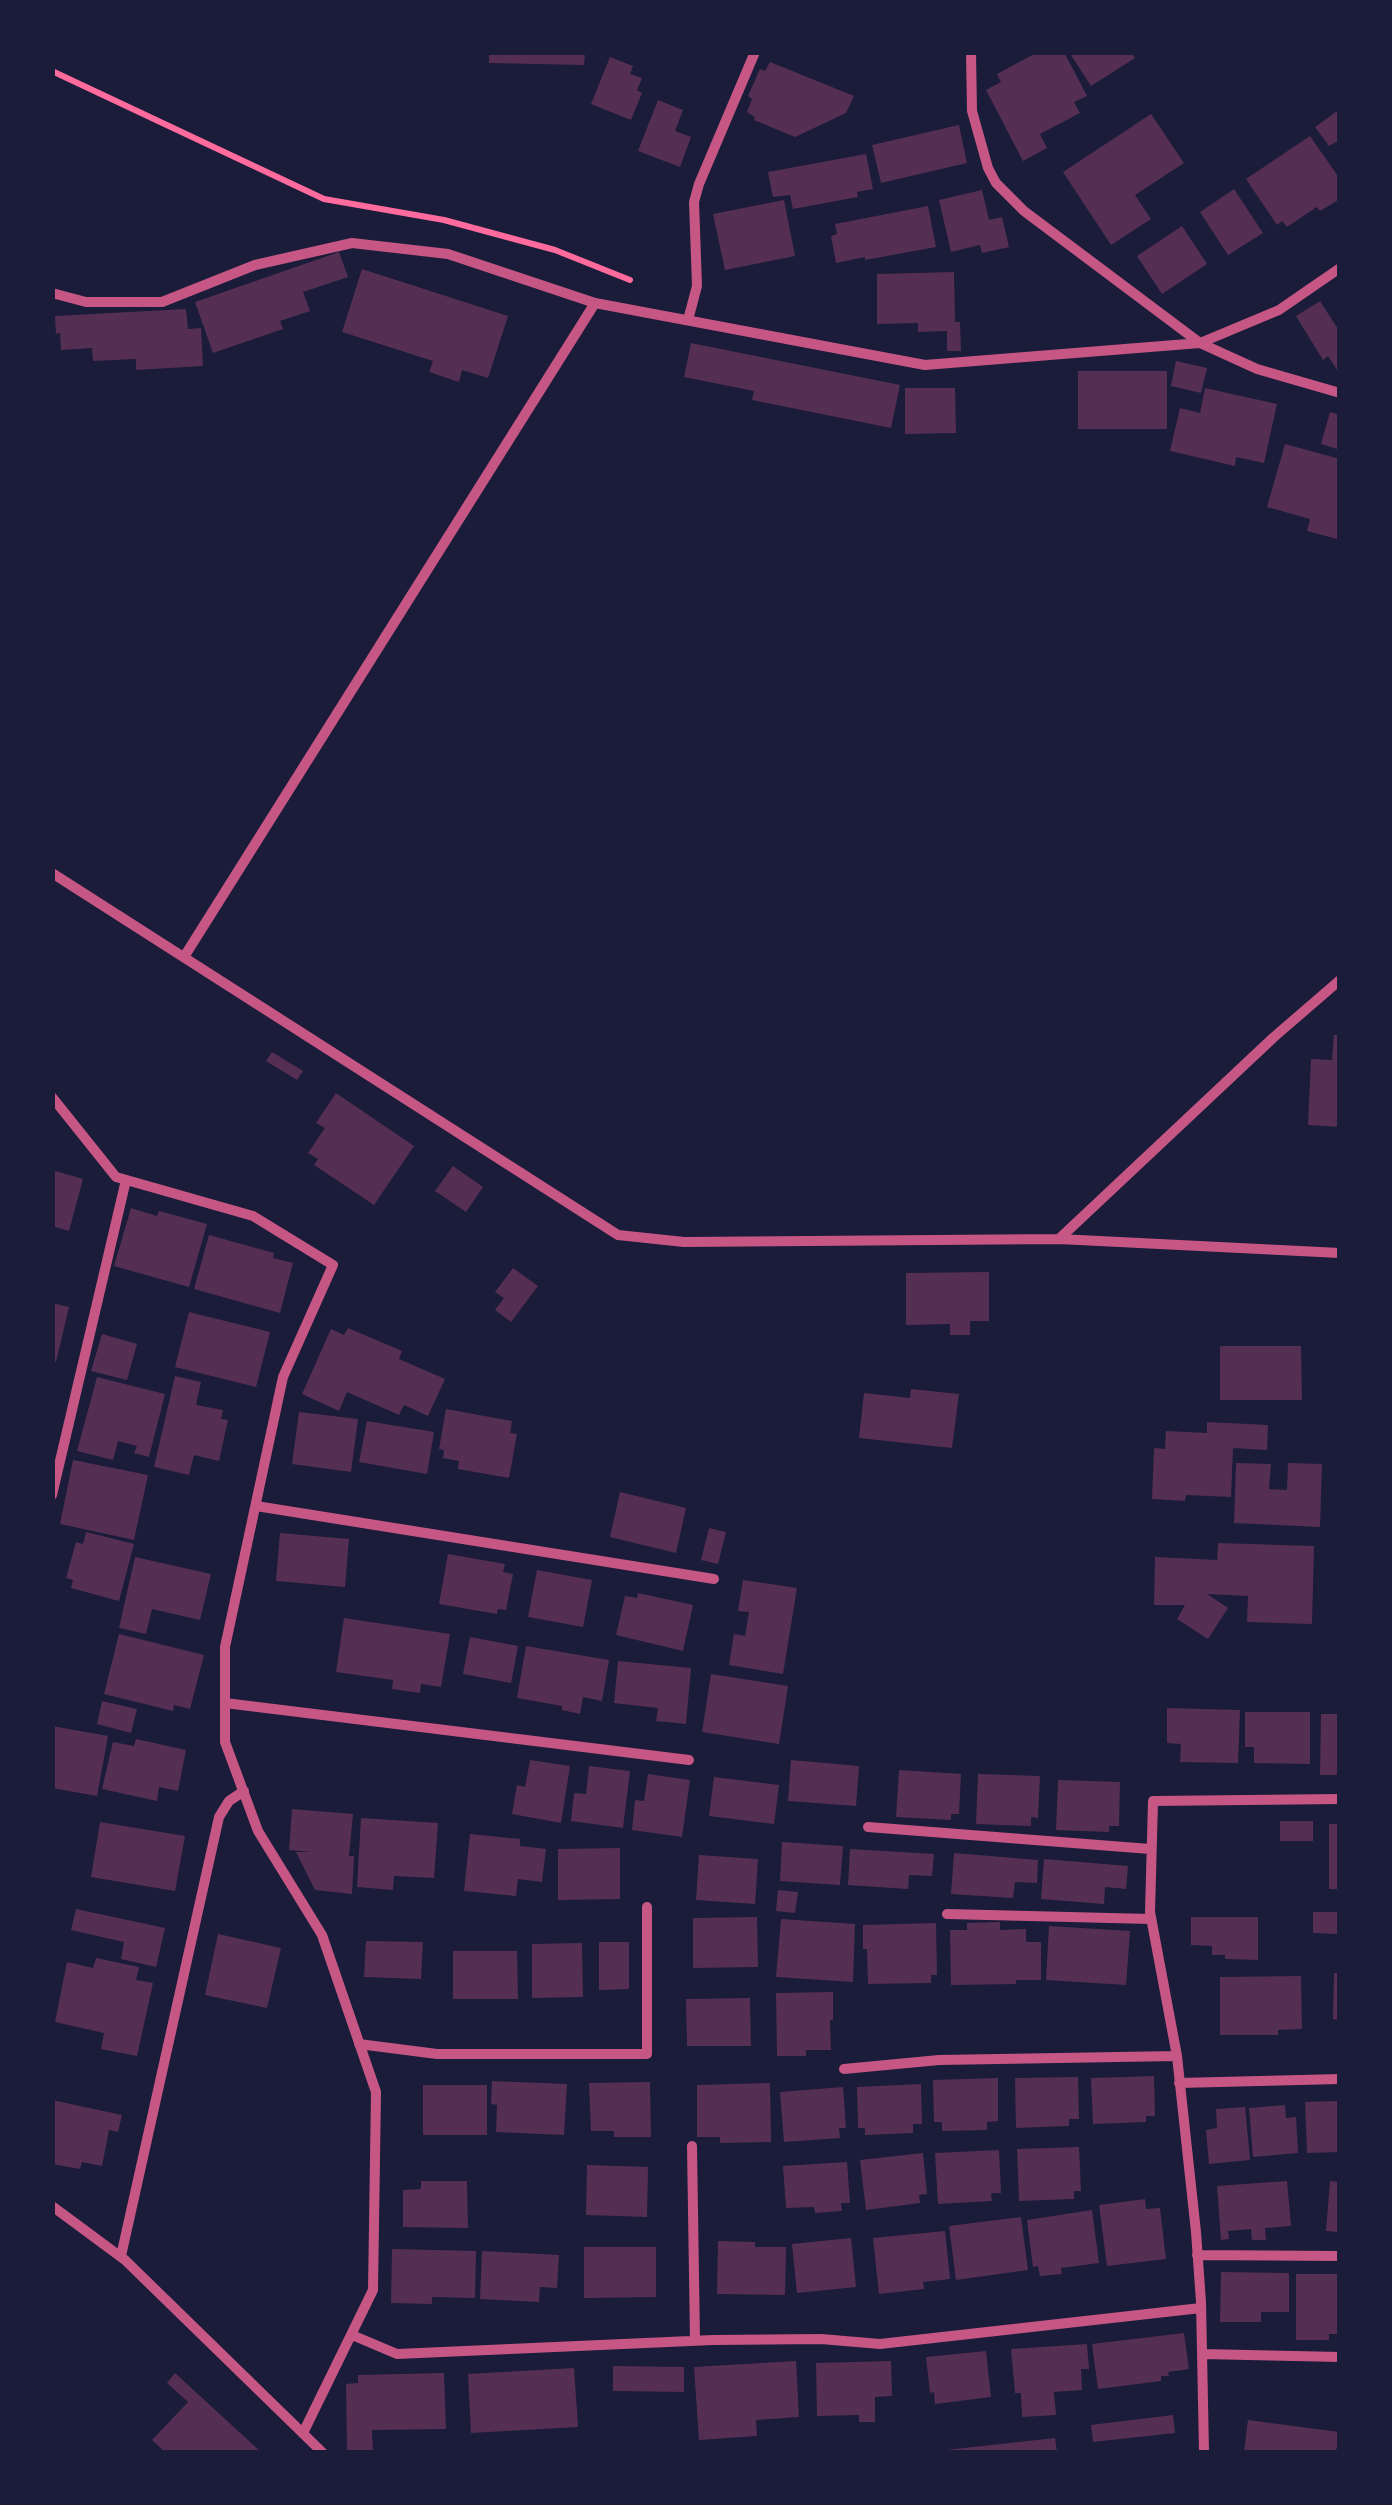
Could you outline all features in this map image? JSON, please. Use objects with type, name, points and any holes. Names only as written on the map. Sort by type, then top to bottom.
[{"type":"street","points":[[688,320],[697,286],[694,202],[698,184],[756,52]]},
{"type":"street","points":[[972,52],[972,110],[982,150],[996,183],[1024,211],[1200,342],[1257,369],[1340,393]]},
{"type":"street","points":[[52,293],[86,302],[162,302],[255,265],[352,243],[448,254],[595,303],[925,365],[1200,342],[1279,310],[1340,268]]},
{"type":"street","points":[[184,957],[595,303]]},
{"type":"street","points":[[52,873],[618,1235],[684,1242],[1060,1239],[1340,1253]]},
{"type":"street","points":[[1060,1239],[1340,980]]},
{"type":"street","points":[[52,1097],[116,1177],[253,1216],[333,1265],[284,1377],[225,1647],[225,1742],[258,1831],[322,1935],[376,2092],[373,2290],[304,2433]]},
{"type":"street","points":[[52,1495],[126,1180]]},
{"type":"street","points":[[256,1506],[714,1579]]},
{"type":"street","points":[[225,1703],[689,1760]]},
{"type":"street","points":[[120,2256],[219,1816],[228,1800],[244,1791]]},
{"type":"street","points":[[1204,2452],[1198,2255],[1177,2056],[1152,1919],[1152,1800],[1340,1799]]},
{"type":"street","points":[[868,1827],[1150,1848]]},
{"type":"street","points":[[360,2044],[437,2054],[647,2054],[647,1907]]},
{"type":"street","points":[[947,1914],[1152,1919]]},
{"type":"street","points":[[844,2069],[939,2060],[1177,2056]]},
{"type":"street","points":[[1179,2082],[1340,2079]]},
{"type":"street","points":[[692,2146],[695,2341]]},
{"type":"street","points":[[52,2206],[120,2256],[322,2452]]},
{"type":"street","points":[[1198,2255],[1340,2256]]},
{"type":"street","points":[[352,2336],[396,2354],[695,2341],[820,2339],[880,2344],[1201,2308]]},
{"type":"street","points":[[1202,2354],[1340,2356]]},
{"type":"path","points":[[52,71],[324,199],[444,220],[555,250],[641,284]]},
{"type":"building","points":[[489,52],[585,52],[584,65],[489,63]]},
{"type":"building","points":[[1038,52],[1064,52],[1087,96],[1074,102],[1080,113],[1040,134],[1047,148],[1023,161],[986,90],[1001,82],[997,74]]},
{"type":"building","points":[[1069,52],[1131,52],[1135,58],[1091,86]]},
{"type":"building","points":[[610,57],[633,66],[630,74],[642,78],[637,90],[642,93],[631,120],[591,104]]},
{"type":"building","points":[[770,62],[854,96],[846,113],[795,137],[754,120],[747,112],[752,99],[748,96],[760,69],[765,71]]},
{"type":"building","points":[[658,100],[683,110],[675,131],[691,137],[680,167],[638,151]]},
{"type":"building","points":[[1340,109],[1340,140],[1329,146],[1315,127]]},
{"type":"building","points":[[1151,114],[1184,163],[1135,195],[1151,219],[1111,245],[1063,172]]},
{"type":"building","points":[[959,125],[967,163],[881,183],[872,145]]},
{"type":"building","points":[[1310,136],[1340,179],[1340,199],[1320,211],[1317,207],[1287,227],[1282,221],[1277,225],[1246,179]]},
{"type":"building","points":[[866,154],[873,189],[857,192],[858,197],[793,209],[790,195],[773,197],[768,172]]},
{"type":"building","points":[[1234,189],[1263,233],[1228,255],[1200,212]]},
{"type":"building","points":[[982,190],[989,220],[1002,217],[1009,247],[982,253],[980,245],[951,252],[939,200]]},
{"type":"building","points":[[784,200],[795,256],[725,270],[713,214]]},
{"type":"building","points":[[928,206],[936,247],[836,263],[831,236],[837,234],[835,224]]},
{"type":"building","points":[[1182,226],[1207,264],[1162,294],[1137,256]]},
{"type":"building","points":[[339,252],[348,277],[303,292],[310,311],[280,321],[283,329],[213,353],[195,302]]},
{"type":"building","points":[[362,269],[508,316],[488,378],[462,370],[459,382],[429,372],[433,361],[342,332]]},
{"type":"building","points":[[954,272],[955,322],[960,322],[961,351],[947,351],[947,331],[918,332],[918,323],[877,324],[877,274]]},
{"type":"building","points":[[1320,301],[1340,332],[1337,370],[1328,356],[1323,360],[1296,316]]},
{"type":"building","points":[[186,309],[188,329],[201,328],[203,366],[136,370],[136,359],[93,361],[92,348],[61,350],[60,333],[56,334],[55,316]]},
{"type":"building","points":[[691,343],[900,385],[891,428],[752,400],[754,391],[684,377]]},
{"type":"building","points":[[1176,361],[1207,368],[1201,393],[1171,386]]},
{"type":"building","points":[[1078,371],[1167,371],[1167,429],[1078,429]]},
{"type":"building","points":[[905,388],[955,388],[956,433],[905,434]]},
{"type":"building","points":[[1205,388],[1277,404],[1264,463],[1236,457],[1235,466],[1170,451],[1180,408],[1200,413]]},
{"type":"building","points":[[1330,412],[1340,415],[1340,450],[1321,444]]},
{"type":"building","points":[[1285,444],[1340,459],[1337,539],[1307,531],[1310,519],[1267,507]]},
{"type":"building","points":[[1334,1035],[1340,1035],[1340,1127],[1308,1125],[1311,1059],[1332,1060]]},
{"type":"building","points":[[272,1052],[303,1071],[297,1080],[266,1061]]},
{"type":"building","points":[[336,1093],[414,1146],[374,1205],[314,1165],[318,1159],[308,1153],[325,1128],[316,1123]]},
{"type":"building","points":[[453,1166],[483,1187],[466,1212],[435,1191]]},
{"type":"building","points":[[52,1170],[83,1179],[69,1231],[52,1226]]},
{"type":"building","points":[[131,1208],[207,1224],[189,1287],[114,1266]]},
{"type":"building","points":[[209,1235],[274,1253],[273,1258],[293,1263],[280,1313],[194,1289]]},
{"type":"building","points":[[513,1268],[538,1286],[511,1322],[495,1310],[504,1298],[495,1292]]},
{"type":"building","points":[[989,1272],[989,1321],[970,1321],[970,1335],[950,1335],[950,1324],[906,1325],[906,1273]]},
{"type":"building","points":[[52,1303],[69,1307],[56,1362],[52,1361]]},
{"type":"building","points":[[189,1312],[270,1332],[256,1387],[175,1367]]},
{"type":"building","points":[[348,1328],[402,1351],[399,1359],[445,1379],[428,1416],[404,1405],[399,1415],[347,1392],[339,1411],[302,1394],[331,1329],[344,1335]]},
{"type":"building","points":[[102,1334],[137,1344],[127,1380],[91,1371]]},
{"type":"building","points":[[1220,1346],[1301,1346],[1302,1400],[1220,1400]]},
{"type":"building","points":[[175,1376],[201,1382],[196,1405],[223,1410],[221,1419],[228,1420],[219,1461],[194,1455],[189,1475],[154,1467]]},
{"type":"building","points":[[97,1377],[165,1394],[149,1457],[134,1453],[137,1446],[118,1441],[113,1460],[77,1451]]},
{"type":"building","points":[[911,1389],[959,1394],[952,1448],[859,1438],[864,1393],[910,1398]]},
{"type":"building","points":[[446,1409],[512,1421],[510,1433],[517,1434],[509,1478],[458,1469],[459,1461],[443,1458],[444,1450],[439,1449]]},
{"type":"building","points":[[299,1412],[358,1419],[351,1472],[292,1464]]},
{"type":"building","points":[[367,1421],[434,1432],[427,1474],[359,1462]]},
{"type":"building","points":[[1207,1422],[1268,1425],[1267,1450],[1233,1448],[1231,1497],[1186,1495],[1185,1501],[1152,1499],[1154,1448],[1165,1449],[1166,1431],[1207,1433]]},
{"type":"building","points":[[73,1460],[148,1475],[134,1540],[60,1524]]},
{"type":"building","points":[[1236,1463],[1271,1464],[1269,1489],[1287,1490],[1288,1463],[1322,1464],[1320,1527],[1234,1523]]},
{"type":"building","points":[[620,1492],[686,1508],[676,1553],[610,1537]]},
{"type":"building","points":[[709,1528],[726,1532],[718,1564],[701,1560]]},
{"type":"building","points":[[86,1532],[134,1544],[119,1601],[71,1588],[73,1580],[66,1578],[76,1542],[83,1544]]},
{"type":"building","points":[[280,1533],[349,1539],[345,1587],[276,1581]]},
{"type":"building","points":[[1218,1543],[1314,1546],[1312,1624],[1247,1622],[1248,1596],[1207,1594],[1228,1608],[1208,1639],[1177,1619],[1185,1605],[1154,1605],[1155,1557],[1217,1560]]},
{"type":"building","points":[[448,1554],[505,1564],[503,1572],[513,1574],[506,1610],[498,1609],[497,1614],[439,1604]]},
{"type":"building","points":[[135,1557],[211,1574],[200,1620],[152,1609],[146,1634],[119,1628]]},
{"type":"building","points":[[537,1570],[592,1580],[583,1627],[528,1617]]},
{"type":"building","points":[[743,1580],[797,1588],[783,1674],[729,1665],[734,1634],[745,1636],[749,1612],[738,1611]]},
{"type":"building","points":[[638,1593],[693,1605],[683,1651],[616,1635],[625,1596],[637,1598]]},
{"type":"building","points":[[344,1618],[450,1634],[441,1687],[421,1684],[420,1693],[392,1689],[393,1680],[336,1672]]},
{"type":"building","points":[[119,1634],[204,1655],[190,1709],[174,1705],[173,1711],[104,1694]]},
{"type":"building","points":[[470,1637],[518,1646],[511,1683],[463,1674]]},
{"type":"building","points":[[526,1646],[609,1660],[602,1701],[583,1697],[580,1714],[562,1710],[562,1706],[517,1698]]},
{"type":"building","points":[[618,1661],[691,1668],[686,1724],[656,1721],[658,1708],[614,1703]]},
{"type":"building","points":[[711,1674],[788,1686],[779,1744],[702,1732]]},
{"type":"building","points":[[102,1701],[137,1709],[131,1733],[97,1724]]},
{"type":"building","points":[[1167,1708],[1240,1710],[1238,1763],[1180,1762],[1181,1744],[1167,1743]]},
{"type":"building","points":[[1245,1712],[1310,1712],[1310,1764],[1254,1763],[1254,1747],[1245,1747]]},
{"type":"building","points":[[1321,1714],[1340,1714],[1340,1775],[1320,1775]]},
{"type":"building","points":[[52,1726],[108,1736],[97,1796],[52,1788]]},
{"type":"building","points":[[136,1739],[186,1750],[178,1791],[159,1787],[157,1801],[102,1789],[113,1742],[134,1746]]},
{"type":"building","points":[[530,1760],[570,1766],[561,1823],[512,1814],[517,1785],[525,1787]]},
{"type":"building","points":[[791,1760],[859,1766],[856,1806],[788,1801]]},
{"type":"building","points":[[589,1766],[630,1771],[623,1828],[571,1821],[574,1793],[586,1794]]},
{"type":"building","points":[[899,1770],[961,1774],[959,1814],[951,1814],[951,1820],[896,1817]]},
{"type":"building","points":[[648,1774],[690,1780],[682,1837],[632,1830],[635,1800],[644,1801]]},
{"type":"building","points":[[978,1774],[1040,1776],[1038,1818],[1031,1817],[1031,1826],[976,1824]]},
{"type":"building","points":[[714,1777],[779,1785],[774,1824],[709,1816]]},
{"type":"building","points":[[1058,1780],[1120,1782],[1119,1826],[1109,1826],[1109,1832],[1056,1830]]},
{"type":"building","points":[[292,1809],[353,1814],[349,1856],[354,1856],[352,1894],[315,1890],[296,1852],[311,1852],[289,1850]]},
{"type":"building","points":[[361,1818],[438,1823],[434,1878],[394,1876],[393,1890],[357,1887]]},
{"type":"building","points":[[1280,1821],[1313,1821],[1313,1841],[1280,1841]]},
{"type":"building","points":[[100,1822],[185,1836],[175,1891],[91,1877]]},
{"type":"building","points":[[1329,1824],[1340,1824],[1340,1889],[1329,1889]]},
{"type":"building","points":[[470,1834],[520,1839],[520,1846],[546,1849],[542,1882],[518,1879],[516,1896],[464,1891]]},
{"type":"building","points":[[782,1842],[843,1846],[840,1885],[780,1881]]},
{"type":"building","points":[[620,1848],[620,1899],[558,1900],[558,1849]]},
{"type":"building","points":[[850,1849],[934,1854],[932,1876],[909,1875],[908,1889],[848,1885]]},
{"type":"building","points":[[954,1853],[1038,1860],[1037,1883],[1015,1882],[1013,1898],[951,1894]]},
{"type":"building","points":[[699,1855],[758,1859],[755,1904],[696,1900]]},
{"type":"building","points":[[1044,1859],[1128,1866],[1126,1889],[1105,1887],[1104,1904],[1041,1899]]},
{"type":"building","points":[[778,1890],[798,1892],[795,1913],[776,1911]]},
{"type":"building","points":[[76,1909],[165,1928],[156,1967],[121,1959],[124,1942],[71,1930]]},
{"type":"building","points":[[1313,1912],[1337,1912],[1337,1934],[1313,1933]]},
{"type":"building","points":[[757,1917],[758,1967],[693,1968],[693,1918]]},
{"type":"building","points":[[1191,1917],[1258,1917],[1258,1960],[1225,1959],[1225,1955],[1212,1955],[1212,1946],[1191,1945]]},
{"type":"building","points":[[781,1919],[855,1924],[853,1982],[776,1977]]},
{"type":"building","points":[[1000,1922],[1000,1930],[1026,1929],[1026,1942],[1041,1942],[1041,1980],[951,1985],[950,1930],[967,1930],[967,1923]]},
{"type":"building","points":[[936,1923],[937,1975],[931,1975],[931,1983],[868,1984],[863,1925]]},
{"type":"building","points":[[1049,1926],[1130,1931],[1126,1985],[1046,1980]]},
{"type":"building","points":[[218,1934],[281,1948],[267,2008],[205,1995]]},
{"type":"building","points":[[366,1941],[423,1942],[421,1979],[364,1977]]},
{"type":"building","points":[[599,1942],[629,1942],[629,1989],[599,1990]]},
{"type":"building","points":[[582,1943],[583,1997],[532,1998],[532,1944]]},
{"type":"building","points":[[453,1951],[517,1951],[518,1999],[453,1999]]},
{"type":"building","points":[[96,1958],[139,1967],[136,1980],[153,1983],[137,2056],[101,2049],[104,2033],[55,2022],[67,1962],[93,1968]]},
{"type":"building","points":[[1334,1973],[1340,1973],[1340,2020],[1333,2019]]},
{"type":"building","points":[[1301,1976],[1302,2029],[1278,2030],[1278,2035],[1220,2035],[1220,1977]]},
{"type":"building","points":[[833,1992],[831,2050],[806,2050],[806,2056],[777,2056],[776,1993]]},
{"type":"building","points":[[750,1998],[751,2046],[687,2046],[686,1999]]},
{"type":"building","points":[[1154,2076],[1155,2116],[1146,2116],[1146,2122],[1093,2124],[1091,2078]]},
{"type":"building","points":[[1078,2077],[1079,2119],[1069,2119],[1069,2126],[1016,2128],[1015,2078]]},
{"type":"building","points":[[998,2078],[998,2121],[987,2122],[987,2130],[942,2131],[942,2122],[934,2122],[933,2080]]},
{"type":"building","points":[[492,2081],[567,2084],[564,2135],[496,2132],[497,2105],[491,2104]]},
{"type":"building","points":[[650,2082],[651,2137],[614,2137],[614,2131],[591,2131],[589,2083]]},
{"type":"building","points":[[770,2083],[771,2142],[720,2143],[720,2137],[697,2137],[697,2085]]},
{"type":"building","points":[[921,2084],[922,2124],[913,2124],[913,2133],[865,2135],[865,2128],[858,2128],[857,2087]]},
{"type":"building","points":[[423,2085],[487,2085],[487,2135],[423,2135]]},
{"type":"building","points":[[843,2087],[846,2128],[839,2128],[840,2138],[784,2142],[780,2092]]},
{"type":"building","points":[[52,2100],[122,2115],[118,2132],[109,2130],[102,2166],[82,2162],[80,2169],[52,2164]]},
{"type":"building","points":[[1339,2101],[1340,2152],[1307,2153],[1305,2102]]},
{"type":"building","points":[[1285,2105],[1286,2118],[1296,2117],[1298,2153],[1253,2157],[1249,2108]]},
{"type":"building","points":[[1245,2107],[1250,2160],[1209,2164],[1206,2130],[1217,2128],[1216,2109]]},
{"type":"building","points":[[1079,2147],[1081,2191],[1074,2191],[1074,2199],[1019,2201],[1017,2149]]},
{"type":"building","points":[[999,2150],[1001,2193],[991,2193],[992,2201],[938,2204],[935,2153]]},
{"type":"building","points":[[923,2153],[927,2194],[919,2195],[920,2203],[866,2210],[860,2160]]},
{"type":"building","points":[[847,2162],[850,2203],[841,2203],[842,2211],[815,2213],[814,2207],[786,2208],[783,2166]]},
{"type":"building","points":[[587,2165],[648,2167],[647,2217],[586,2215]]},
{"type":"building","points":[[421,2181],[467,2181],[468,2228],[403,2227],[403,2190],[421,2189]]},
{"type":"building","points":[[1287,2181],[1291,2226],[1265,2228],[1266,2240],[1252,2240],[1251,2229],[1228,2231],[1229,2239],[1221,2240],[1217,2186]]},
{"type":"building","points":[[1330,2181],[1340,2182],[1337,2232],[1326,2231]]},
{"type":"building","points":[[1145,2199],[1146,2209],[1160,2208],[1166,2259],[1107,2266],[1099,2205]]},
{"type":"building","points":[[1092,2210],[1099,2263],[1061,2268],[1062,2274],[1040,2276],[1038,2266],[1033,2267],[1027,2220]]},
{"type":"building","points":[[1021,2217],[1028,2270],[956,2280],[949,2226]]},
{"type":"building","points":[[945,2231],[950,2279],[923,2282],[924,2289],[879,2294],[873,2238]]},
{"type":"building","points":[[851,2238],[856,2287],[797,2293],[792,2244]]},
{"type":"building","points":[[718,2241],[786,2247],[785,2295],[717,2294]]},
{"type":"building","points":[[584,2247],[656,2247],[656,2297],[584,2298]]},
{"type":"building","points":[[392,2249],[476,2251],[475,2298],[432,2297],[432,2304],[391,2303]]},
{"type":"building","points":[[482,2251],[559,2255],[557,2288],[540,2287],[539,2302],[480,2299]]},
{"type":"building","points":[[1221,2272],[1289,2273],[1289,2312],[1261,2312],[1261,2322],[1220,2322]]},
{"type":"building","points":[[1296,2274],[1340,2274],[1340,2334],[1329,2334],[1329,2340],[1296,2340]]},
{"type":"building","points":[[1184,2333],[1189,2369],[1168,2372],[1169,2376],[1161,2376],[1161,2381],[1098,2389],[1092,2344]]},
{"type":"building","points":[[1087,2344],[1089,2369],[1081,2369],[1082,2390],[1054,2392],[1056,2415],[1022,2417],[1021,2393],[1015,2393],[1011,2349]]},
{"type":"building","points":[[986,2351],[991,2397],[935,2404],[926,2357]]},
{"type":"building","points":[[796,2361],[799,2417],[756,2420],[757,2436],[699,2440],[694,2367]]},
{"type":"building","points":[[891,2361],[892,2396],[875,2397],[875,2422],[859,2422],[859,2415],[817,2416],[816,2363]]},
{"type":"building","points":[[613,2366],[684,2367],[684,2392],[613,2391]]},
{"type":"building","points":[[574,2368],[578,2427],[471,2433],[468,2374]]},
{"type":"building","points":[[175,2373],[261,2452],[165,2452],[152,2440],[188,2402],[167,2383]]},
{"type":"building","points":[[444,2373],[446,2429],[372,2430],[373,2452],[347,2452],[346,2384],[358,2383],[358,2375]]},
{"type":"building","points":[[1173,2415],[1175,2433],[1093,2442],[1091,2425]]},
{"type":"building","points":[[1248,2420],[1339,2432],[1336,2452],[1244,2452]]},
{"type":"building","points":[[1055,2438],[1057,2452],[946,2452],[946,2450]]}]
